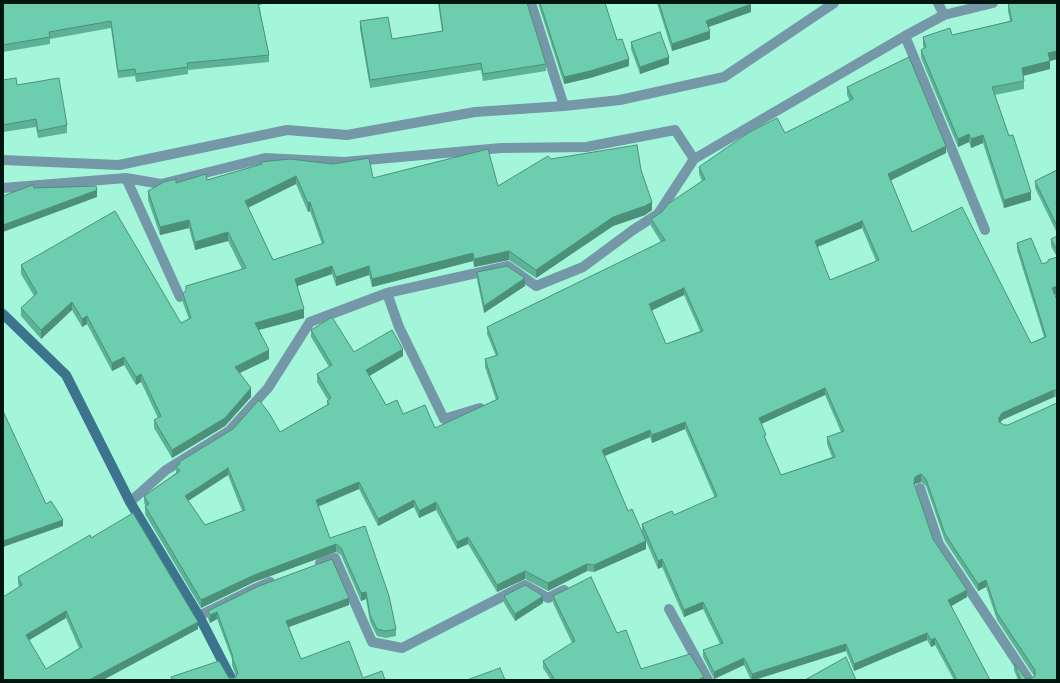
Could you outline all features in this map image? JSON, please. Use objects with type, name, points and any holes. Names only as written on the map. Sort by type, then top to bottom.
[{"type":"street","points":[[531,3],[564,106]]},
{"type":"street","points":[[3,160],[119,165],[287,130],[347,135],[475,112],[564,106],[620,100],[724,77],[834,3]]},
{"type":"street","points":[[938,3],[944,15]]},
{"type":"street","points":[[130,502],[166,470],[229,430],[268,388],[310,322],[387,293],[508,266],[536,286],[583,267],[633,230],[658,214],[694,159],[905,36],[944,15],[993,3]]},
{"type":"street","points":[[905,36],[985,230]]},
{"type":"street","points":[[3,188],[126,178],[161,184],[264,158],[344,162],[502,148],[586,147],[675,130],[694,159]]},
{"type":"street","points":[[126,178],[180,297]]},
{"type":"street","points":[[387,293],[399,327],[444,420],[480,408]]},
{"type":"street","points":[[3,314],[66,375],[130,502],[199,616],[232,680]]},
{"type":"street","points":[[920,488],[939,544],[1029,680]]},
{"type":"street","points":[[314,566],[336,558],[372,642],[402,648],[525,585],[548,598],[576,584]]},
{"type":"street","points":[[199,616],[256,588],[277,580]]},
{"type":"street","points":[[669,610],[708,680]]},
{"type":"building","points":[[3,3],[258,3],[269,55],[187,63],[188,67],[136,74],[135,69],[118,71],[111,21],[49,32],[50,37],[3,45]]},
{"type":"building","points":[[439,3],[527,3],[546,64],[483,74],[481,63],[370,80],[360,21],[388,17],[392,39],[443,31]]},
{"type":"building","points":[[540,3],[605,3],[617,40],[622,39],[629,59],[564,77]]},
{"type":"building","points":[[659,3],[751,4],[706,21],[710,31],[672,44]]},
{"type":"building","points":[[1008,3],[1057,3],[1057,51],[1048,53],[1050,61],[1022,68],[1024,81],[992,87],[1009,136],[1013,135],[1031,192],[1004,200],[983,135],[971,139],[969,134],[958,139],[921,50],[926,47],[923,37],[950,28],[952,35],[1012,21]]},
{"type":"building","points":[[660,32],[669,57],[640,67],[631,42]]},
{"type":"building","points":[[909,57],[946,146],[888,174],[912,232],[962,207],[1031,343],[1046,337],[1017,243],[1031,238],[1042,264],[1057,257],[1057,286],[1052,288],[1057,300],[1057,390],[1002,413],[999,418],[999,422],[1004,425],[1008,425],[1057,403],[1057,680],[1021,680],[1014,663],[1026,679],[1035,676],[1035,670],[997,613],[986,580],[978,584],[945,534],[926,479],[921,474],[915,477],[914,483],[933,539],[967,590],[948,600],[990,680],[957,680],[935,638],[931,640],[927,633],[854,664],[846,644],[752,674],[744,658],[714,672],[703,650],[723,643],[703,602],[684,610],[662,559],[658,561],[642,524],[672,511],[674,515],[717,496],[685,422],[652,435],[650,430],[602,450],[628,511],[632,509],[646,541],[594,565],[587,564],[548,583],[525,571],[497,585],[468,537],[457,542],[436,502],[419,511],[414,500],[378,519],[359,482],[316,500],[330,538],[365,526],[389,596],[396,629],[386,631],[377,629],[370,615],[366,592],[361,593],[341,548],[336,544],[254,575],[201,600],[145,506],[149,504],[144,496],[180,471],[176,466],[180,464],[179,462],[233,429],[259,400],[269,413],[280,432],[329,404],[327,401],[331,398],[317,374],[332,365],[311,330],[332,317],[354,352],[392,330],[403,349],[366,370],[386,405],[397,400],[403,414],[425,405],[435,428],[498,399],[485,359],[498,355],[487,327],[665,240],[651,219],[662,212],[668,204],[705,179],[699,167],[748,133],[777,118],[785,133],[853,99],[847,87]],"holes":[[[862,221],[879,260],[830,280],[815,241]],[[684,288],[703,331],[666,344],[649,304]],[[825,388],[844,431],[827,437],[835,457],[781,475],[764,436],[766,435],[759,418]],[[228,468],[245,510],[205,525],[185,496]]]},
{"type":"building","points":[[16,78],[17,85],[59,78],[67,125],[38,131],[36,119],[3,125],[3,80]]},
{"type":"building","points":[[637,145],[641,170],[652,202],[645,206],[613,217],[536,270],[509,251],[474,259],[473,253],[372,279],[369,266],[336,277],[332,266],[295,279],[304,309],[255,323],[269,350],[235,367],[251,388],[225,418],[172,450],[154,420],[161,416],[141,374],[136,377],[124,357],[112,363],[87,316],[82,319],[72,302],[41,330],[21,308],[37,293],[21,265],[115,211],[181,323],[191,318],[183,294],[186,290],[186,286],[246,268],[228,232],[195,242],[189,220],[160,227],[148,191],[164,182],[176,179],[176,183],[206,174],[207,180],[262,164],[261,162],[289,159],[333,164],[369,158],[373,178],[488,149],[498,186],[548,156],[551,159]],"holes":[[[296,176],[308,203],[310,202],[324,243],[273,260],[245,201]]]},
{"type":"building","points":[[1057,170],[1057,226],[1035,181]]},
{"type":"building","points":[[33,185],[34,188],[96,186],[97,190],[3,225],[3,196]]},
{"type":"building","points":[[1057,236],[1057,250],[1051,239]]},
{"type":"building","points":[[507,266],[525,278],[484,306],[477,272]]},
{"type":"building","points":[[3,411],[46,504],[51,501],[63,520],[3,541]]},
{"type":"building","points":[[133,513],[198,622],[89,680],[3,680],[3,597],[22,585],[18,577],[90,535],[91,538]],"holes":[[[66,611],[82,647],[46,669],[26,635]]]},
{"type":"building","points":[[332,559],[349,598],[286,621],[301,659],[349,641],[363,678],[382,671],[385,680],[172,680],[171,677],[219,661],[229,678],[235,678],[238,673],[217,612],[210,615],[208,611],[259,586]]},
{"type":"building","points":[[591,577],[617,633],[626,630],[641,669],[690,654],[704,677],[698,680],[555,680],[543,661],[575,641],[553,596]]},
{"type":"building","points":[[525,585],[543,596],[515,614],[504,596]]},
{"type":"building","points":[[846,657],[856,680],[805,680]]},
{"type":"building","points":[[500,668],[505,680],[467,680]]}]
